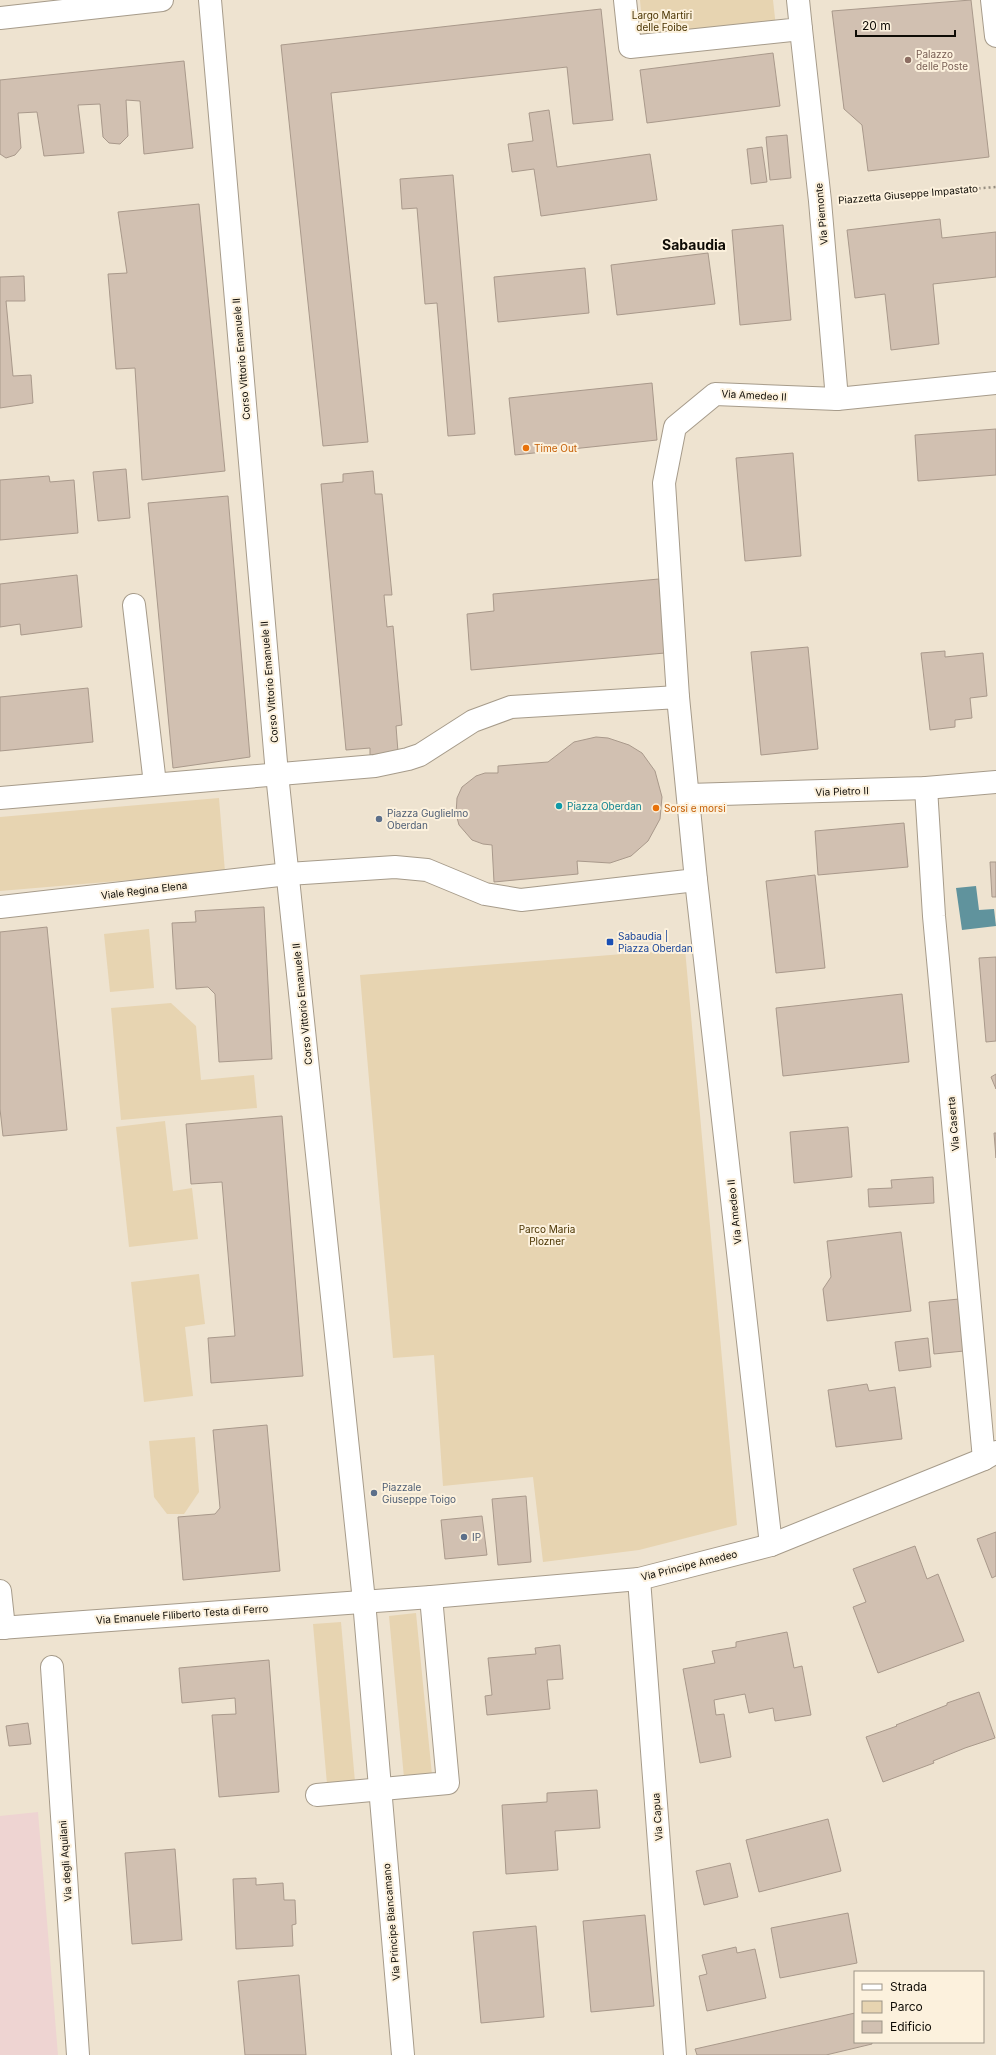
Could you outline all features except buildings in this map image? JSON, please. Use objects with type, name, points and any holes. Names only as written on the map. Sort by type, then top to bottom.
[{"type":"street","points":[[0,18],[162,0]]},
{"type":"street","name":"Corso Vittorio Emanuele II","points":[[210,0],[277,774],[364,1601]]},
{"type":"street","points":[[625,0],[630,47],[801,29],[798,0]]},
{"type":"street","points":[[992,0],[996,36]]},
{"type":"street","name":"Via Piemonte","points":[[801,29],[820,201],[837,399]]},
{"type":"street","name":"Via Amedeo II","points":[[678,697],[664,483],[675,427],[715,394],[837,399],[996,383]]},
{"type":"street","points":[[134,605],[155,784]]},
{"type":"street","points":[[0,798],[374,766],[408,759],[431,750],[473,721],[511,707],[678,697],[696,880],[521,900],[486,894],[444,876],[411,868],[288,874]]},
{"type":"street","name":"Via Pietro II","points":[[688,795],[926,788],[996,782]]},
{"type":"street","name":"Via Caserta","points":[[926,788],[934,916],[990,1455]]},
{"type":"street","name":"Viale Regina Elena","points":[[0,907],[288,874]]},
{"type":"street","name":"Via Amedeo II","points":[[696,880],[771,1545]]},
{"type":"street","name":"Via Principe Amedeo","points":[[364,1601],[639,1579],[771,1545],[990,1455]]},
{"type":"street","name":"Via Capua","points":[[639,1579],[675,2055]]},
{"type":"street","points":[[0,1592],[2,1628]]},
{"type":"street","points":[[317,1796],[448,1783],[431,1596]]},
{"type":"street","points":[[364,1601],[379,1790]]},
{"type":"street","name":"Via Emanuele Filiberto Testa di Ferro","points":[[2,1628],[364,1601]]},
{"type":"street","name":"Via degli Aquilani","points":[[52,1667],[78,2055]]},
{"type":"street","name":"Via Principe Biancamano","points":[[379,1790],[403,2055]]},
{"type":"path","name":"Piazzetta Giuseppe Impastato","points":[[820,201],[996,187]]},
{"type":"shaded area","points":[[38,1812],[58,2055],[0,2055],[0,1816]]},
{"type":"green space","name":"Largo Martiri delle Foibe","points":[[640,0],[773,0],[776,27],[644,43]]},
{"type":"green space","points":[[219,798],[225,872],[0,891],[0,817]]},
{"type":"green space","points":[[149,929],[154,988],[110,992],[104,934]]},
{"type":"green space","name":"Parco Maria Plozner","points":[[685,949],[737,1525],[639,1550],[543,1562],[533,1477],[443,1486],[434,1355],[393,1358],[360,975]]},
{"type":"green space","points":[[171,1003],[196,1026],[201,1080],[254,1075],[257,1108],[121,1120],[111,1008]]},
{"type":"green space","points":[[165,1121],[173,1191],[192,1188],[198,1239],[129,1247],[116,1127]]},
{"type":"green space","points":[[199,1274],[205,1324],[185,1327],[193,1396],[144,1402],[131,1282]]},
{"type":"green space","points":[[195,1437],[199,1492],[184,1514],[167,1514],[154,1497],[149,1441]]},
{"type":"green space","points":[[416,1613],[432,1775],[404,1778],[389,1616]]},
{"type":"green space","points":[[341,1622],[355,1782],[327,1784],[313,1624]]},
{"type":"water","points":[[976,886],[979,910],[994,909],[996,926],[962,930],[956,888]]},
{"type":"place","name":"Palazzo delle Poste","points":[[908,60]]},
{"type":"place","name":"Time Out","points":[[526,448]]},
{"type":"place","name":"Piazza Oberdan","points":[[559,806]]},
{"type":"place","name":"Sorsi e morsi","points":[[656,808]]},
{"type":"place","name":"Piazza Guglielmo Oberdan","points":[[379,819]]},
{"type":"place","name":"Sabaudia | Piazza Oberdan","points":[[610,942]]},
{"type":"place","name":"Piazzale Giuseppe Toigo","points":[[374,1493]]},
{"type":"place","name":"IP","points":[[464,1537]]},
{"type":"district","name":"Sabaudia","points":[[694,244]]}]
